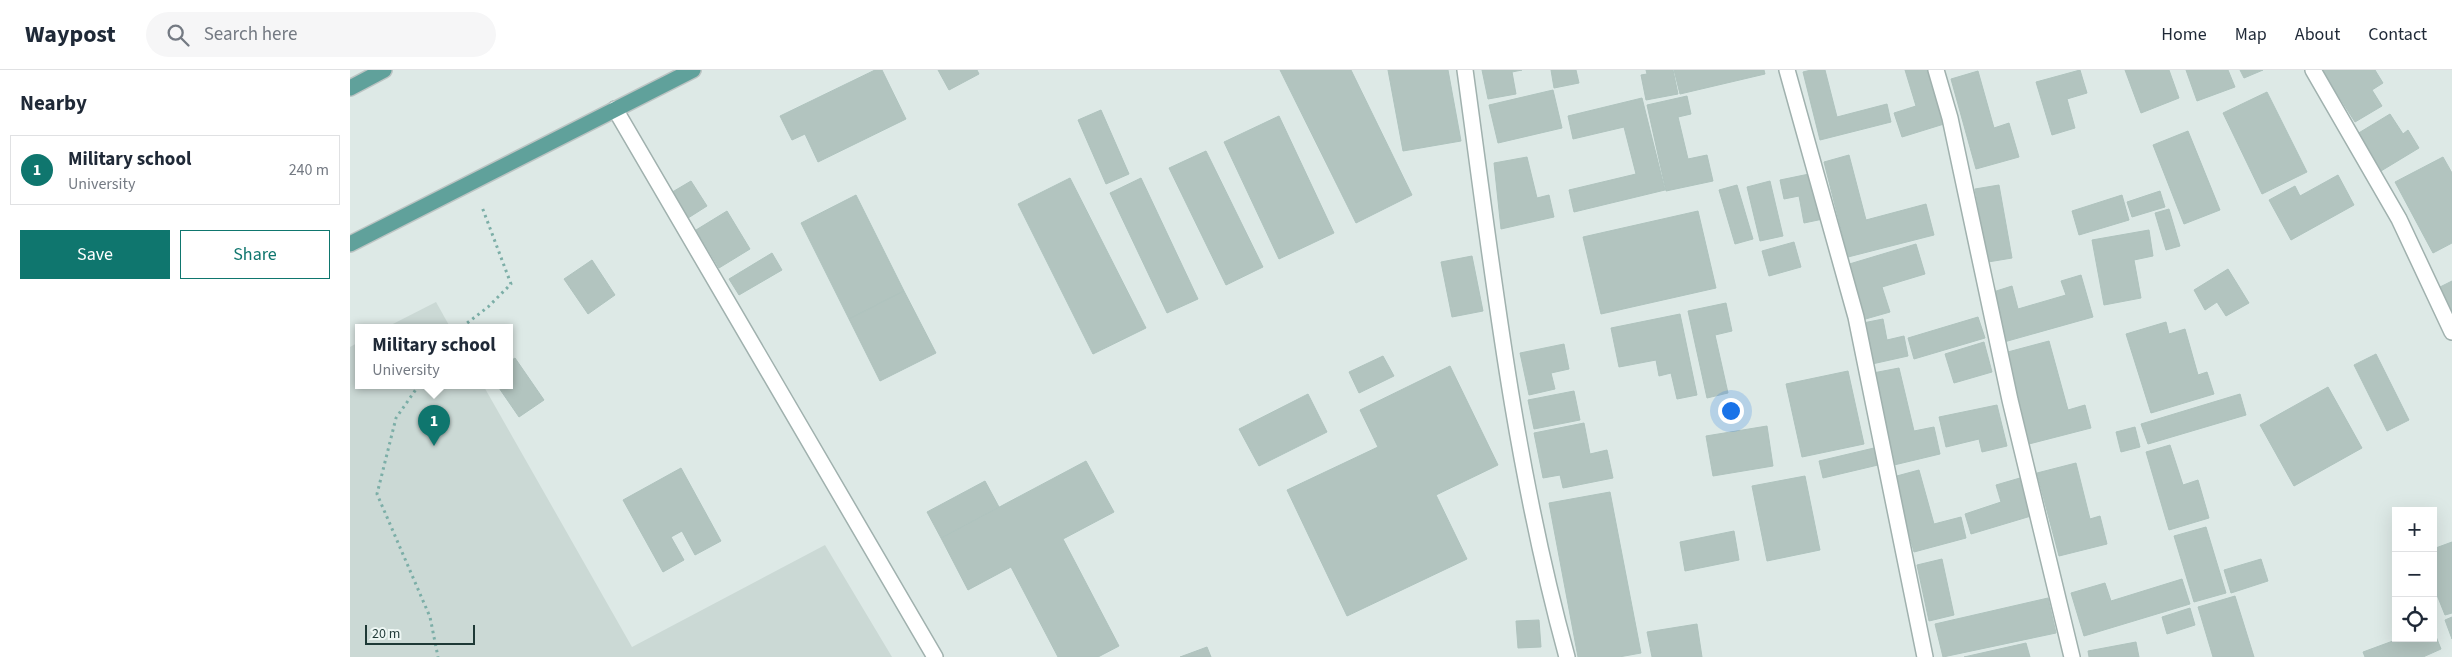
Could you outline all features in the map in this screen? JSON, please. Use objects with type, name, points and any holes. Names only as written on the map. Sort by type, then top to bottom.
[{"type":"main road","points":[[350,88],[384,70]]},
{"type":"main road","points":[[350,244],[693,70]]},
{"type":"street","points":[[1465,70],[1511,404],[1552,606],[1567,657]]},
{"type":"street","points":[[1787,70],[1856,316],[1925,657]]},
{"type":"street","points":[[1936,70],[1950,118],[2010,400],[2072,657]]},
{"type":"street","points":[[2313,70],[2399,219],[2452,332]]},
{"type":"street","points":[[615,109],[935,657]]},
{"type":"path","points":[[466,324],[488,307],[511,284],[472,181]]},
{"type":"path","points":[[416,389],[396,418],[377,494],[430,617],[438,657]]},
{"type":"shaded area","points":[[436,302],[448,324],[393,324]]},
{"type":"shaded area","points":[[355,344],[355,389],[485,389],[632,647],[825,545],[892,657],[350,657],[350,347]]},
{"type":"building","points":[[875,70],[882,70],[906,119],[818,162],[805,134],[792,140],[780,116]]},
{"type":"building","points":[[938,70],[977,70],[979,74],[949,90]]},
{"type":"building","points":[[1280,70],[1351,70],[1412,195],[1356,223]]},
{"type":"building","points":[[1388,70],[1448,70],[1461,141],[1403,151]]},
{"type":"building","points":[[1482,70],[1522,70],[1512,72],[1516,94],[1488,99]]},
{"type":"building","points":[[1551,70],[1576,70],[1579,83],[1554,88]]},
{"type":"building","points":[[1646,70],[1673,70],[1678,94],[1646,100],[1641,75],[1647,74]]},
{"type":"building","points":[[1674,70],[1764,70],[1765,74],[1680,94]]},
{"type":"building","points":[[1825,70],[1837,117],[1887,104],[1891,122],[1820,140],[1803,72]]},
{"type":"building","points":[[1905,70],[1927,70],[1944,124],[1902,137],[1894,113],[1916,106]]},
{"type":"building","points":[[2080,70],[2087,93],[2067,99],[2075,128],[2052,135],[2036,82]]},
{"type":"building","points":[[2125,70],[2169,70],[2179,98],[2141,113]]},
{"type":"building","points":[[2186,70],[2228,70],[2235,87],[2197,101]]},
{"type":"building","points":[[2240,70],[2263,70],[2244,78]]},
{"type":"building","points":[[2322,70],[2375,70],[2383,83],[2372,90],[2382,106],[2355,122]]},
{"type":"building","points":[[1978,71],[1994,128],[2009,123],[2019,157],[1976,169],[1951,79]]},
{"type":"building","points":[[1553,90],[1562,128],[1498,143],[1489,105]]},
{"type":"building","points":[[2267,92],[2307,172],[2262,194],[2223,113]]},
{"type":"building","points":[[1687,96],[1691,114],[1678,117],[1688,159],[1707,155],[1713,181],[1666,191],[1647,105]]},
{"type":"building","points":[[1642,98],[1665,190],[1574,212],[1569,190],[1636,174],[1624,127],[1573,139],[1568,116]]},
{"type":"building","points":[[1101,110],[1129,174],[1106,184],[1078,120]]},
{"type":"building","points":[[2390,114],[2403,134],[2408,130],[2419,148],[2381,171],[2357,134]]},
{"type":"building","points":[[1279,116],[1334,233],[1279,259],[1224,142]]},
{"type":"building","points":[[2188,131],[2220,210],[2184,224],[2153,145]]},
{"type":"building","points":[[1206,151],[1263,267],[1226,285],[1169,168]]},
{"type":"building","points":[[1849,155],[1866,220],[1926,204],[1934,235],[1848,257],[1824,162]]},
{"type":"building","points":[[1527,157],[1537,198],[1549,195],[1554,217],[1501,229],[1494,163]]},
{"type":"building","points":[[2443,157],[2452,173],[2452,243],[2433,253],[2395,182]]},
{"type":"building","points":[[1814,173],[1823,219],[1804,223],[1799,196],[1784,199],[1780,180]]},
{"type":"building","points":[[2338,175],[2354,205],[2291,240],[2269,200],[2295,186],[2300,196]]},
{"type":"building","points":[[1070,178],[1146,328],[1093,354],[1018,204]]},
{"type":"building","points":[[1141,178],[1198,299],[1167,313],[1110,193]]},
{"type":"building","points":[[691,181],[707,206],[685,220],[669,194]]},
{"type":"building","points":[[1770,181],[1783,236],[1760,241],[1747,187]]},
{"type":"building","points":[[1737,185],[1753,239],[1735,244],[1719,190]]},
{"type":"building","points":[[1999,185],[2012,258],[1988,262],[1975,189]]},
{"type":"building","points":[[2160,191],[2165,207],[2132,217],[2127,202]]},
{"type":"building","points":[[856,195],[904,291],[849,319],[801,223]]},
{"type":"building","points":[[2122,195],[2129,220],[2079,235],[2072,211]]},
{"type":"building","points":[[2169,209],[2180,246],[2166,250],[2155,213]]},
{"type":"building","points":[[727,211],[750,249],[719,268],[696,230]]},
{"type":"building","points":[[1698,211],[1716,288],[1601,314],[1583,237]]},
{"type":"building","points":[[2149,230],[2153,256],[2134,260],[2141,298],[2104,305],[2092,240]]},
{"type":"building","points":[[1794,242],[1801,267],[1769,276],[1762,251]]},
{"type":"building","points":[[1916,244],[1925,274],[1882,287],[1890,312],[1862,320],[1846,265]]},
{"type":"building","points":[[772,253],[782,270],[739,295],[729,279]]},
{"type":"building","points":[[1472,256],[1483,311],[1452,317],[1441,262]]},
{"type":"building","points":[[592,260],[615,295],[588,314],[564,279]]},
{"type":"building","points":[[2228,269],[2249,303],[2226,316],[2217,302],[2205,310],[2194,290]]},
{"type":"building","points":[[2081,275],[2093,317],[2004,342],[1990,293],[2012,286],[2018,309],[2066,295],[2061,281]]},
{"type":"building","points":[[2452,281],[2452,314],[2438,288]]},
{"type":"building","points":[[904,291],[936,353],[880,381],[849,319]]},
{"type":"building","points":[[1726,303],[1732,331],[1715,335],[1728,393],[1707,398],[1688,311]]},
{"type":"building","points":[[1680,314],[1697,395],[1677,399],[1671,373],[1659,376],[1656,360],[1619,367],[1611,328]]},
{"type":"building","points":[[1978,317],[1985,338],[1914,359],[1908,338]]},
{"type":"building","points":[[1883,319],[1887,340],[1904,336],[1908,356],[1872,364],[1863,323]]},
{"type":"building","points":[[2166,322],[2169,334],[2185,329],[2198,375],[2207,372],[2214,394],[2151,413],[2126,334]]},
{"type":"building","points":[[2049,341],[2068,410],[2085,405],[2091,428],[2029,444],[2004,353]]},
{"type":"building","points":[[1984,342],[1992,372],[1954,383],[1945,354]]},
{"type":"building","points":[[1564,344],[1569,369],[1551,373],[1555,389],[1529,395],[1520,353]]},
{"type":"building","points":[[2376,354],[2409,420],[2387,431],[2354,365]]},
{"type":"building","points":[[1383,356],[1394,376],[1359,393],[1349,372]]},
{"type":"building","points":[[515,358],[544,400],[519,417],[500,389],[513,389],[513,359]]},
{"type":"building","points":[[1450,366],[1498,465],[1436,495],[1467,559],[1347,616],[1287,490],[1378,447],[1360,410]]},
{"type":"building","points":[[1899,368],[1914,431],[1934,427],[1940,454],[1894,465],[1873,373]]},
{"type":"building","points":[[1848,371],[1864,444],[1802,457],[1786,384]]},
{"type":"building","points":[[2328,387],[2362,448],[2294,486],[2260,425]]},
{"type":"building","points":[[1574,391],[1580,420],[1534,429],[1528,400]]},
{"type":"building","points":[[1308,394],[1327,432],[1259,466],[1239,429]]},
{"type":"building","points":[[2240,394],[2246,415],[2148,444],[2141,424]]},
{"type":"building","points":[[1997,405],[2007,446],[1982,452],[1979,439],[1946,447],[1939,417]]},
{"type":"building","points":[[1584,423],[1590,454],[1607,450],[1613,478],[1563,488],[1560,475],[1543,478],[1534,433]]},
{"type":"building","points":[[1767,426],[1773,466],[1713,476],[1706,436]]},
{"type":"building","points":[[2135,427],[2140,447],[2121,452],[2116,432]]},
{"type":"building","points":[[2170,445],[2183,485],[2198,480],[2209,518],[2169,530],[2146,452]]},
{"type":"building","points":[[1874,448],[1878,465],[1823,478],[1819,461]]},
{"type":"building","points":[[1086,461],[1114,512],[1063,539],[1119,646],[1098,657],[1058,657],[1011,567],[968,590],[941,538]]},
{"type":"building","points":[[2076,463],[2090,519],[2100,516],[2107,544],[2059,556],[2037,473]]},
{"type":"building","points":[[681,468],[721,541],[695,555],[682,531],[671,537],[684,560],[663,572],[623,500]]},
{"type":"building","points":[[1919,470],[1934,524],[1961,517],[1966,538],[1914,552],[1893,477]]},
{"type":"building","points":[[1805,476],[1820,550],[1767,561],[1752,486]]},
{"type":"building","points":[[2020,478],[2031,516],[1971,534],[1965,514],[2001,502],[1996,485]]},
{"type":"building","points":[[985,481],[999,507],[941,538],[927,512]]},
{"type":"building","points":[[1610,492],[1641,653],[1619,657],[1578,657],[1549,503]]},
{"type":"building","points":[[2206,527],[2226,593],[2194,602],[2174,536]]},
{"type":"building","points":[[1734,531],[1739,560],[1685,571],[1680,542]]},
{"type":"building","points":[[2452,542],[2452,613],[2445,615],[2437,595],[2437,548]]},
{"type":"building","points":[[1942,559],[1954,615],[1929,621],[1917,565]]},
{"type":"building","points":[[2261,559],[2268,581],[2231,593],[2224,570]]},
{"type":"building","points":[[2182,579],[2190,604],[2084,636],[2071,593],[2105,583],[2111,601]]},
{"type":"building","points":[[2235,596],[2254,657],[2213,657],[2198,607]]},
{"type":"building","points":[[2048,598],[2056,633],[1943,657],[1935,624]]},
{"type":"building","points":[[2190,608],[2195,625],[2167,634],[2162,617]]},
{"type":"building","points":[[2452,617],[2452,639],[2445,620]]},
{"type":"building","points":[[1539,620],[1541,647],[1518,648],[1516,621]]},
{"type":"building","points":[[1697,624],[1702,657],[1652,657],[1647,632]]},
{"type":"building","points":[[2437,639],[2441,649],[2423,657],[2365,657],[2363,652],[2392,641],[2437,642]]},
{"type":"building","points":[[2136,642],[2139,657],[2089,657],[2088,651]]},
{"type":"building","points":[[2026,643],[2030,657],[1964,657]]},
{"type":"building","points":[[1207,647],[1211,657],[1180,657]]},
{"type":"place","name":"Military school","points":[[434,446]]}]
